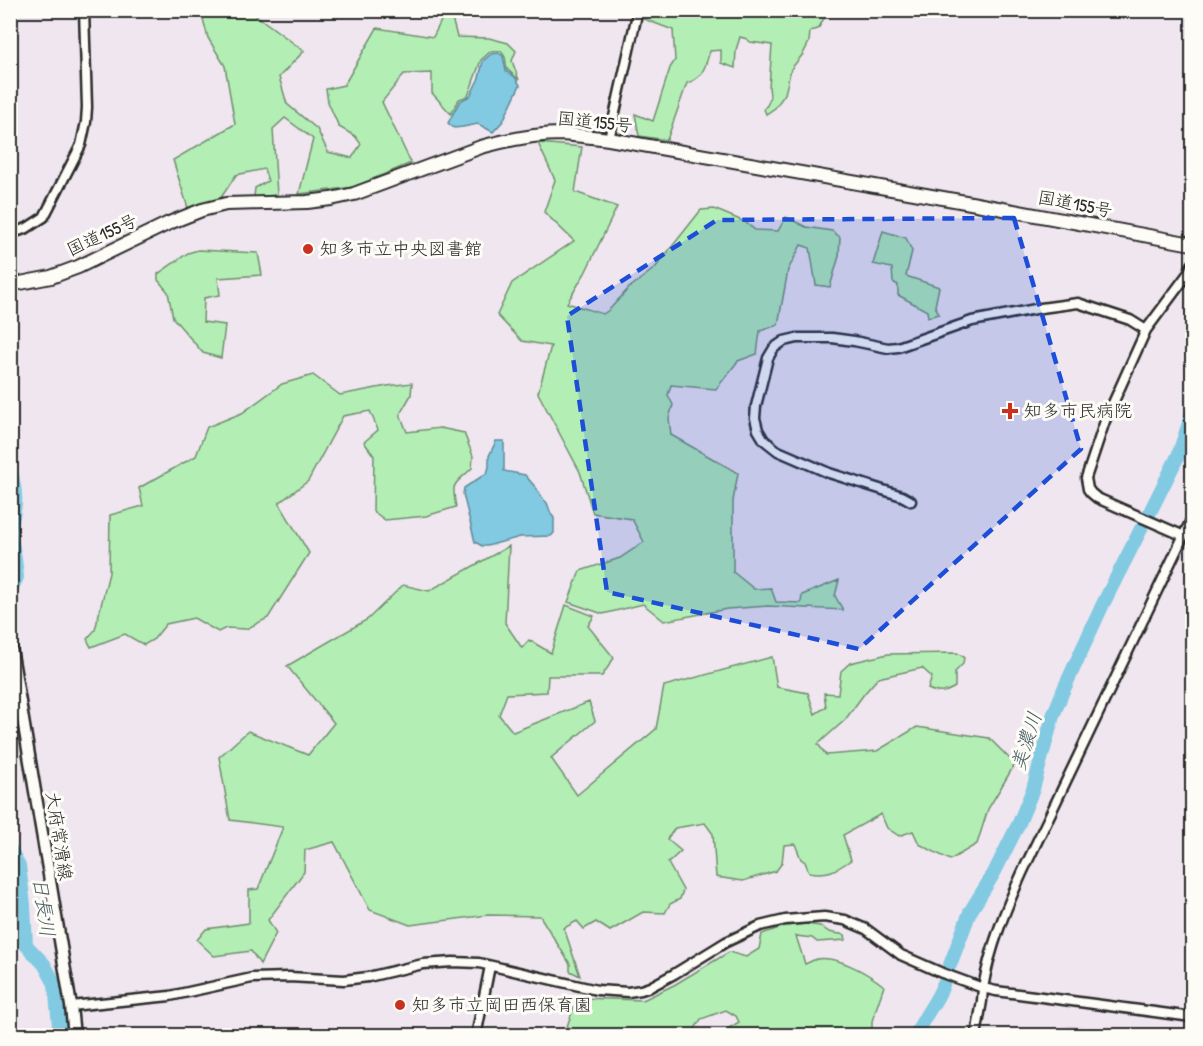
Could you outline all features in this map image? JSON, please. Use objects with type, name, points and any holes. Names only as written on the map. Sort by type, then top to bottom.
[{"type":"highway","name":"国道155号","points":[[10,285],[51,277],[78,267],[169,223],[202,210],[226,204],[307,202],[331,199],[354,194],[454,156],[500,142],[560,134],[609,139],[1192,244]]},
{"type":"main road","name":"大府常滑線","points":[[10,642],[74,1035]]},
{"type":"street","points":[[10,234],[27,228],[44,217],[81,145],[87,107],[84,10]]},
{"type":"street","points":[[609,139],[638,10]]},
{"type":"street","points":[[1184,536],[1097,498],[1090,493],[1086,478],[1106,421],[1146,330],[1192,265]]},
{"type":"street","points":[[911,501],[902,496],[829,473],[777,451],[764,440],[758,430],[755,413],[765,367],[774,348],[784,341],[797,338],[843,339],[888,348],[898,347],[972,321],[1078,303],[1130,320],[1146,330]]},
{"type":"street","points":[[976,1035],[987,968],[1016,886],[1192,518]]},
{"type":"street","points":[[71,1006],[170,996],[252,978],[289,977],[344,980],[432,963],[469,963],[490,966],[597,990],[628,992],[641,990],[663,980],[749,930],[785,920],[824,917],[845,920],[866,929],[901,955],[983,988],[1192,1017]]},
{"type":"street","points":[[476,1035],[490,966]]},
{"type":"highlighted area","points":[[1014,218],[1081,449],[859,649],[607,592],[567,316],[717,220]]},
{"type":"shaded area","points":[[1067,1025],[1109,1029],[1124,1035],[1065,1035]]},
{"type":"green space","points":[[208,11],[250,11],[304,51],[279,77],[287,104],[317,129],[328,152],[352,158],[361,144],[355,136],[339,127],[328,102],[326,89],[344,85],[377,28],[433,37],[446,11],[450,11],[457,37],[489,38],[508,43],[516,51],[512,61],[519,80],[507,69],[505,57],[501,51],[490,52],[481,60],[468,96],[459,99],[451,114],[432,93],[432,73],[404,74],[382,102],[411,163],[354,187],[299,194],[313,139],[285,118],[273,129],[277,195],[254,197],[255,188],[268,181],[264,169],[236,175],[220,199],[188,208],[173,160],[235,124],[225,66],[208,38],[202,15]]},
{"type":"green space","points":[[646,11],[684,11],[739,17],[740,11],[777,16],[780,11],[825,11],[827,13],[818,29],[810,31],[809,42],[791,69],[785,94],[775,108],[766,114],[764,109],[770,97],[772,45],[750,42],[740,37],[736,50],[735,68],[721,63],[721,50],[710,51],[700,75],[687,83],[667,140],[639,136],[635,114],[653,121],[670,68],[675,60],[673,30],[644,19]]},
{"type":"green space","points":[[538,143],[582,147],[575,192],[617,207],[585,273],[567,303],[603,314],[609,310],[629,288],[655,268],[701,210],[714,209],[745,222],[755,230],[778,231],[786,217],[806,227],[832,231],[840,237],[839,256],[830,287],[816,285],[810,248],[801,245],[788,270],[778,325],[760,331],[757,354],[738,361],[716,389],[671,385],[668,395],[673,405],[669,418],[671,435],[738,473],[733,501],[733,572],[754,589],[771,588],[776,602],[801,603],[802,595],[839,580],[835,596],[843,610],[768,606],[727,609],[664,621],[643,604],[603,614],[568,602],[580,571],[620,558],[644,542],[632,519],[593,513],[580,472],[538,393],[551,346],[522,341],[497,315],[512,283],[574,241],[544,212],[555,180]]},
{"type":"green space","points":[[883,231],[906,238],[912,251],[906,276],[939,287],[935,306],[939,314],[928,317],[927,311],[898,295],[898,285],[893,282],[892,268],[873,264]]},
{"type":"green space","points":[[198,250],[258,253],[262,275],[218,278],[220,295],[204,298],[203,322],[225,325],[221,358],[203,353],[173,318],[168,292],[158,280],[158,274],[188,253]]},
{"type":"green space","points":[[313,375],[340,395],[412,383],[411,395],[400,414],[407,432],[440,428],[464,433],[473,456],[472,468],[455,484],[456,507],[426,516],[385,520],[373,511],[374,456],[364,442],[378,430],[370,411],[343,416],[308,481],[279,503],[309,553],[268,618],[246,629],[226,628],[218,632],[194,618],[166,624],[154,639],[144,645],[125,634],[91,647],[87,639],[95,630],[109,573],[110,515],[143,506],[139,488],[196,456],[207,427],[242,413],[282,384]]},
{"type":"green space","points":[[509,546],[505,623],[522,648],[529,640],[551,653],[566,605],[594,616],[588,626],[614,658],[602,676],[548,676],[547,692],[507,694],[499,715],[513,732],[589,702],[595,721],[551,758],[577,795],[656,729],[664,686],[772,657],[777,687],[808,693],[815,714],[826,707],[824,693],[838,694],[841,671],[850,663],[888,654],[957,653],[964,657],[963,664],[955,672],[955,687],[942,692],[928,689],[932,677],[922,668],[878,678],[845,720],[818,744],[826,755],[877,751],[917,727],[989,738],[1015,764],[988,809],[977,844],[950,860],[919,844],[913,831],[899,836],[887,828],[881,814],[843,835],[851,860],[836,869],[821,873],[809,872],[795,844],[784,845],[782,863],[776,871],[743,881],[716,877],[713,834],[705,823],[675,828],[667,839],[681,851],[668,863],[683,890],[680,899],[670,904],[665,913],[643,912],[610,931],[596,922],[584,929],[577,921],[564,928],[580,976],[570,971],[570,964],[540,916],[488,915],[410,925],[370,910],[334,842],[305,850],[304,872],[268,920],[276,933],[260,964],[251,951],[214,956],[197,940],[206,929],[249,923],[249,890],[258,889],[283,827],[230,820],[219,757],[248,731],[308,755],[334,723],[287,666],[368,619],[403,585],[429,591]]},
{"type":"green space","points":[[806,924],[820,926],[829,932],[845,935],[846,940],[817,942],[812,938],[796,936],[805,964],[814,960],[831,959],[861,971],[884,986],[872,1021],[872,1035],[733,1035],[729,1028],[739,1022],[736,1016],[726,1010],[701,1019],[691,1035],[564,1035],[577,998],[643,1000],[674,985],[729,952],[746,957],[759,949],[762,934],[785,926]]},
{"type":"water","points":[[499,53],[503,56],[506,71],[515,77],[520,85],[503,121],[493,132],[478,124],[454,128],[448,123],[460,101],[470,96],[479,78],[483,61],[491,54]]},
{"type":"water","points":[[496,441],[504,441],[504,471],[525,475],[547,503],[554,518],[554,533],[551,536],[520,537],[487,546],[475,542],[463,494],[464,488],[487,473],[489,456]]},
{"type":"waterway","name":"美濃川","points":[[1150,512],[1178,456],[1192,414]]},
{"type":"waterway","name":"日長川","points":[[10,468],[15,498],[10,529]]},
{"type":"waterway","name":"美濃川","points":[[950,965],[970,912],[994,873],[1019,823],[1033,789],[1053,716],[1063,691],[1141,529]]},
{"type":"waterway","name":"日長川","points":[[10,533],[17,577],[10,592]]},
{"type":"waterway","name":"日長川","points":[[10,849],[19,866],[26,945],[44,964],[55,984],[60,1036]]},
{"type":"waterway","name":"美濃川","points":[[916,1036],[943,985]]},
{"type":"place","name":"知多市立中央図書館","points":[[308,249]]},
{"type":"place","name":"知多市民病院","points":[[1010,411]]},
{"type":"place","name":"知多市立岡田西保育園","points":[[400,1005]]}]
